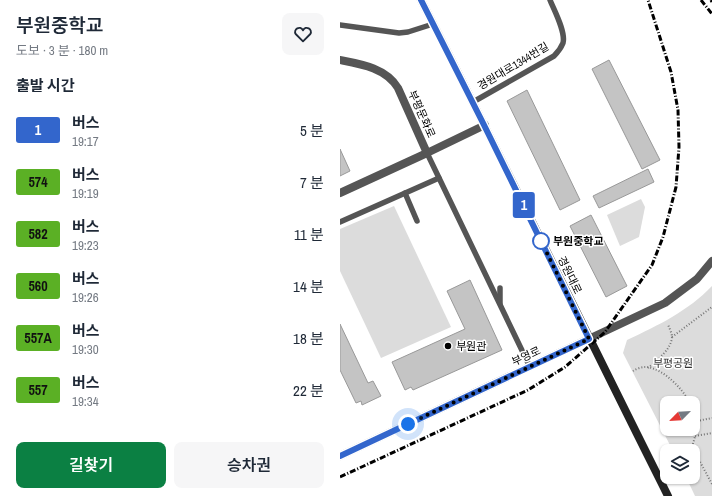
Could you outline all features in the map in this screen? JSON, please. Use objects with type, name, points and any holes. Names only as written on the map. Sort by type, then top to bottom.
[{"type":"main road","name":"경원대로","points":[[421,0],[668,496]]},
{"type":"street","name":"부평문화로","points":[[340,60],[372,68],[384,73],[392,79],[398,88],[427,153],[484,125]]},
{"type":"street","points":[[340,193],[427,153]]},
{"type":"street","name":"부영로","points":[[340,456],[665,303],[697,279],[712,262]]},
{"type":"lane","name":"경원대로1344번길","points":[[473,102],[554,56],[561,48],[564,41],[562,30],[550,0]]},
{"type":"lane","points":[[340,25],[399,33],[408,32],[433,24]]},
{"type":"lane","points":[[427,153],[530,367]]},
{"type":"lane","points":[[340,222],[439,178]]},
{"type":"lane","points":[[405,193],[417,221]]},
{"type":"lane","points":[[500,288],[500,303]]},
{"type":"path","points":[[648,368],[661,357],[669,346],[672,337],[712,307]]},
{"type":"path","points":[[668,324],[672,337]]},
{"type":"path","points":[[633,370],[644,367],[655,370],[677,385],[686,396]]},
{"type":"path","points":[[700,420],[712,418]]},
{"type":"path","points":[[700,435],[712,433]]},
{"type":"path","points":[[695,436],[692,447],[712,484]]},
{"type":"green space","points":[[641,199],[645,207],[639,237],[620,246],[607,215]]},
{"type":"green space","points":[[394,206],[451,327],[381,358],[340,271],[340,229]]},
{"type":"green space","name":"부평공원","points":[[712,286],[712,496],[695,496],[689,484],[700,484],[700,444],[669,444],[665,436],[700,436],[700,396],[660,396],[660,426],[623,353],[627,340],[672,317],[693,303]]},
{"type":"building","points":[[609,60],[660,160],[642,169],[592,69]]},
{"type":"building","points":[[527,90],[580,200],[560,210],[507,101]]},
{"type":"building","points":[[340,149],[350,171],[340,176]]},
{"type":"building","points":[[648,169],[654,182],[599,208],[593,196]]},
{"type":"building","points":[[591,215],[627,286],[606,297],[570,226]]},
{"type":"building","points":[[470,280],[502,350],[413,390],[411,387],[405,390],[392,362],[465,329],[447,291]]},
{"type":"building","points":[[340,324],[368,383],[373,381],[381,396],[362,405],[361,401],[356,403],[340,370]]},
{"type":"railway","points":[[340,477],[528,390],[565,367],[605,332],[652,265],[663,237],[676,187],[679,147],[678,110],[671,72],[648,0]]},
{"type":"railway","points":[[701,0],[712,14]]},
{"type":"bus line","name":"1","points":[[340,456],[589,339],[421,0]]},
{"type":"place","name":"부원중학교","points":[[541,241]]},
{"type":"place","name":"부원관","points":[[448,346]]},
{"type":"route","points":[[408,424],[589,339],[541,241]]}]
